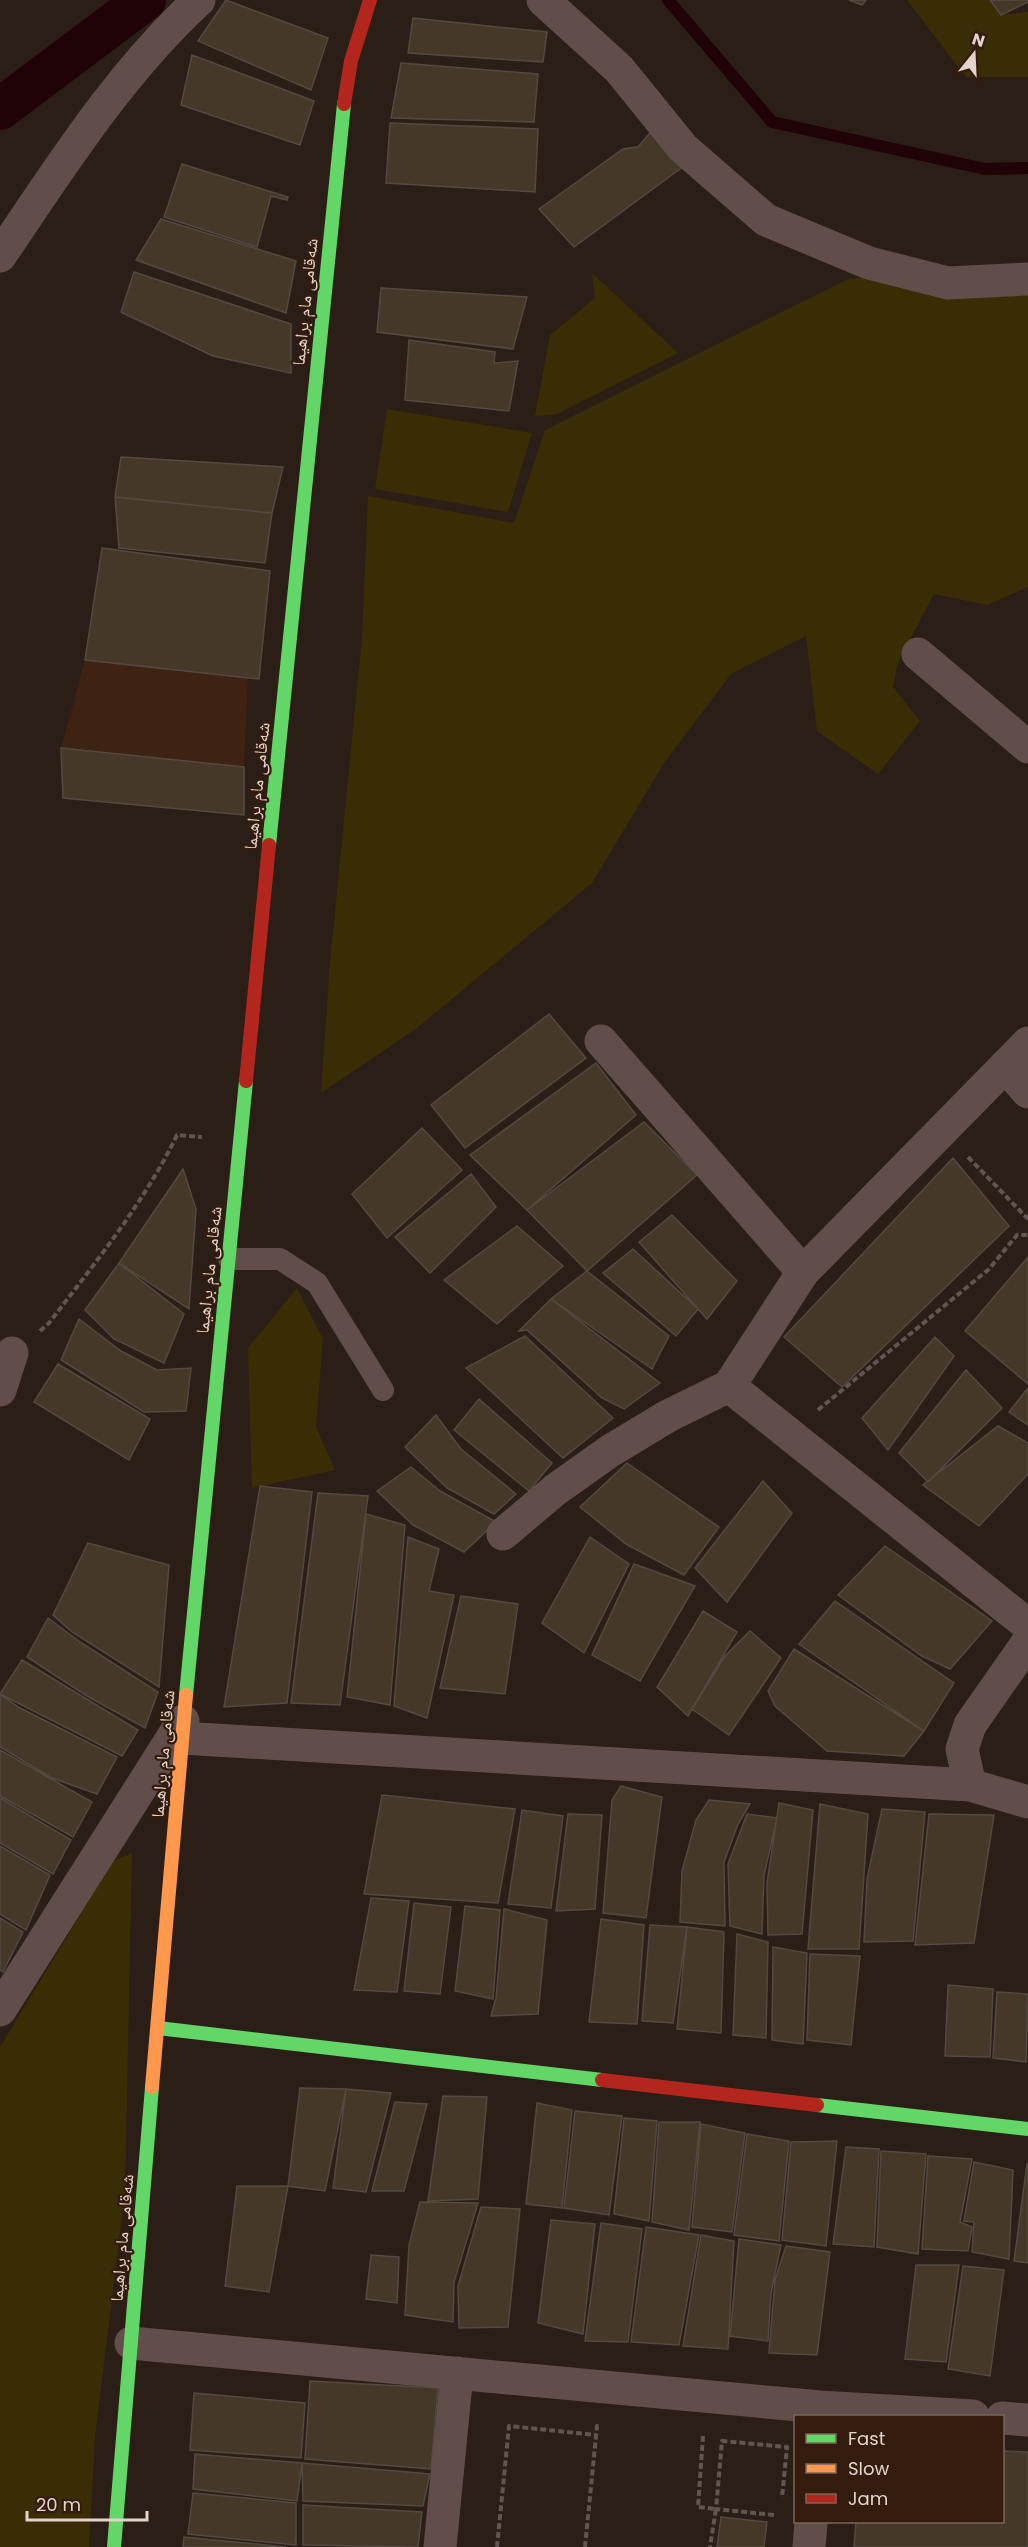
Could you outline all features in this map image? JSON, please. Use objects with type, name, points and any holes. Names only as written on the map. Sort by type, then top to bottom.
[{"type":"street","points":[[0,255],[126,77],[166,30],[199,0]]},
{"type":"street","name":"شەقامی مام براهیما","points":[[114,2547],[183,1729],[340,126],[351,61],[370,0]]},
{"type":"street","points":[[543,0],[619,69],[683,148],[766,220],[869,263],[948,283],[1028,279]]},
{"type":"street","points":[[918,654],[1028,747]]},
{"type":"street","points":[[601,1041],[803,1272]]},
{"type":"street","points":[[503,1534],[555,1490],[610,1451],[668,1416],[729,1386],[803,1272],[1017,1054],[1028,1092]]},
{"type":"street","points":[[0,1390],[12,1353]]},
{"type":"street","points":[[729,1386],[1028,1625]]},
{"type":"street","points":[[970,1785],[962,1749],[970,1725],[1028,1642]]},
{"type":"street","points":[[0,2010],[183,1729],[970,1785],[1028,1802]]},
{"type":"street","points":[[158,2028],[1028,2129]]},
{"type":"street","points":[[131,2343],[458,2373],[820,2412],[935,2415]]},
{"type":"street","points":[[440,2547],[458,2373]]},
{"type":"street","points":[[1004,2418],[1028,2420]]},
{"type":"street","points":[[798,2523],[809,2547]]},
{"type":"lane","points":[[229,1259],[280,1259],[317,1282],[383,1390]]},
{"type":"path","points":[[941,1129],[1028,1219]]},
{"type":"path","points":[[12,1353],[49,1323],[98,1260],[165,1159],[177,1135],[201,1135],[237,1171]]},
{"type":"path","points":[[790,1434],[989,1269],[1017,1235],[1028,1234]]},
{"type":"path","points":[[497,2547],[509,2426],[596,2436]]},
{"type":"path","points":[[585,2547],[597,2426],[608,2427]]},
{"type":"path","points":[[694,2435],[705,2436],[698,2507],[794,2519]]},
{"type":"path","points":[[710,2547],[722,2441],[787,2447],[782,2504]]},
{"type":"shaded area","points":[[907,0],[990,0],[1001,15],[1028,12],[1028,77],[966,77]]},
{"type":"shaded area","points":[[905,272],[1028,276],[1028,587],[987,605],[934,594],[898,662],[893,687],[920,721],[878,774],[817,731],[806,636],[731,674],[664,763],[592,883],[417,1028],[321,1093],[330,962],[362,638],[368,496],[514,523],[545,430],[848,279]]},
{"type":"shaded area","points":[[592,273],[678,353],[557,414],[535,416],[550,335],[595,298]]},
{"type":"shaded area","points":[[387,409],[532,433],[508,512],[375,489]]},
{"type":"shaded area","points":[[85,660],[248,678],[244,767],[61,748]]},
{"type":"shaded area","points":[[297,1288],[323,1339],[316,1427],[335,1470],[252,1488],[248,1348]]},
{"type":"shaded area","points":[[132,1853],[125,2192],[95,2437],[89,2547],[0,2547],[0,2047],[113,1861]]},
{"type":"building","points":[[226,0],[328,38],[311,90],[198,41]]},
{"type":"building","points":[[849,0],[866,0],[862,5]]},
{"type":"building","points":[[990,0],[1028,0],[1028,2],[1001,15]]},
{"type":"building","points":[[413,18],[547,32],[543,62],[408,53]]},
{"type":"building","points":[[192,55],[314,101],[300,145],[181,105]]},
{"type":"building","points":[[401,63],[538,74],[534,122],[391,118]]},
{"type":"building","points":[[390,123],[538,129],[535,192],[386,183]]},
{"type":"building","points":[[653,129],[688,163],[574,247],[539,209],[623,149],[638,147]]},
{"type":"building","points":[[182,164],[288,197],[287,200],[271,196],[257,247],[164,217]]},
{"type":"building","points":[[161,219],[296,261],[286,313],[136,260]]},
{"type":"building","points":[[134,272],[291,324],[291,373],[213,356],[121,312]]},
{"type":"building","points":[[381,288],[527,297],[513,349],[377,332]]},
{"type":"building","points":[[409,340],[495,352],[494,363],[518,361],[509,411],[405,400]]},
{"type":"building","points":[[121,457],[283,467],[272,513],[115,497]]},
{"type":"building","points":[[115,497],[272,513],[265,563],[119,548]]},
{"type":"building","points":[[102,548],[270,571],[259,679],[85,660]]},
{"type":"building","points":[[61,748],[244,767],[244,815],[63,798]]},
{"type":"building","points":[[549,1014],[586,1058],[465,1148],[431,1105]]},
{"type":"building","points":[[596,1063],[636,1115],[527,1210],[470,1155]]},
{"type":"building","points":[[644,1122],[697,1175],[587,1271],[527,1210]]},
{"type":"building","points":[[422,1128],[462,1170],[387,1238],[352,1194]]},
{"type":"building","points":[[953,1158],[1009,1226],[842,1387],[784,1337]]},
{"type":"building","points":[[183,1169],[196,1209],[189,1309],[119,1263]]},
{"type":"building","points":[[471,1174],[496,1207],[430,1273],[395,1237]]},
{"type":"building","points":[[672,1215],[737,1281],[707,1319],[639,1242]]},
{"type":"building","points":[[517,1226],[563,1266],[497,1324],[444,1280]]},
{"type":"building","points":[[633,1249],[698,1309],[676,1336],[603,1273]]},
{"type":"building","points":[[1028,1257],[1028,1384],[965,1331]]},
{"type":"building","points":[[119,1263],[184,1314],[164,1363],[114,1339],[85,1310]]},
{"type":"building","points":[[587,1271],[669,1336],[652,1369],[551,1299]]},
{"type":"building","points":[[551,1299],[660,1383],[624,1409],[602,1398],[527,1330],[519,1331]]},
{"type":"building","points":[[79,1319],[121,1351],[157,1370],[191,1368],[186,1411],[144,1412],[61,1360]]},
{"type":"building","points":[[525,1336],[613,1418],[563,1458],[466,1368]]},
{"type":"building","points":[[935,1337],[954,1356],[888,1450],[862,1418]]},
{"type":"building","points":[[58,1364],[150,1419],[129,1460],[34,1402]]},
{"type":"building","points":[[966,1370],[1002,1408],[928,1482],[899,1453]]},
{"type":"building","points":[[1028,1388],[1028,1425],[1009,1412]]},
{"type":"building","points":[[479,1399],[552,1463],[529,1491],[454,1430]]},
{"type":"building","points":[[436,1415],[461,1449],[516,1494],[494,1514],[447,1488],[405,1447]]},
{"type":"building","points":[[998,1426],[1028,1443],[1028,1474],[979,1526],[923,1485]]},
{"type":"building","points":[[627,1463],[719,1527],[684,1575],[626,1544],[580,1507]]},
{"type":"building","points":[[411,1467],[440,1491],[496,1522],[464,1552],[413,1525],[377,1491]]},
{"type":"building","points":[[763,1481],[792,1513],[727,1602],[695,1568]]},
{"type":"building","points":[[260,1486],[312,1492],[287,1703],[224,1707]]},
{"type":"building","points":[[318,1493],[368,1496],[340,1705],[291,1703]]},
{"type":"building","points":[[366,1514],[405,1525],[390,1705],[347,1697]]},
{"type":"building","points":[[408,1537],[439,1549],[429,1591],[454,1595],[427,1718],[394,1706]]},
{"type":"building","points":[[590,1537],[629,1564],[584,1653],[542,1623]]},
{"type":"building","points":[[88,1543],[169,1565],[159,1687],[72,1632],[53,1615]]},
{"type":"building","points":[[885,1546],[992,1621],[950,1669],[922,1656],[838,1595]]},
{"type":"building","points":[[634,1564],[695,1586],[640,1681],[592,1655]]},
{"type":"building","points":[[461,1596],[518,1604],[505,1694],[440,1688]]},
{"type":"building","points":[[835,1601],[954,1683],[924,1731],[799,1644]]},
{"type":"building","points":[[703,1611],[737,1632],[688,1716],[657,1687]]},
{"type":"building","points":[[48,1618],[80,1642],[158,1692],[145,1728],[87,1696],[27,1657]]},
{"type":"building","points":[[750,1631],[781,1658],[729,1735],[692,1709],[725,1656]]},
{"type":"building","points":[[794,1649],[924,1731],[904,1756],[827,1751],[775,1706],[768,1691]]},
{"type":"building","points":[[22,1660],[138,1730],[122,1756],[0,1694]]},
{"type":"building","points":[[0,1694],[20,1708],[117,1757],[97,1794],[52,1778],[0,1747]]},
{"type":"building","points":[[0,1750],[92,1802],[73,1837],[0,1796]]},
{"type":"building","points":[[621,1786],[662,1797],[646,1918],[603,1913],[612,1800]]},
{"type":"building","points":[[382,1795],[515,1809],[498,1903],[364,1894]]},
{"type":"building","points":[[0,1798],[71,1840],[53,1874],[0,1843]]},
{"type":"building","points":[[709,1800],[750,1804],[738,1824],[724,1862],[725,1926],[680,1922],[682,1871],[696,1820]]},
{"type":"building","points":[[779,1803],[813,1810],[802,1934],[768,1935],[767,1883]]},
{"type":"building","points":[[820,1804],[868,1814],[859,1949],[808,1949]]},
{"type":"building","points":[[882,1809],[925,1812],[913,1941],[864,1942],[867,1879]]},
{"type":"building","points":[[522,1810],[563,1816],[551,1908],[508,1904]]},
{"type":"building","points":[[568,1814],[602,1815],[595,1909],[556,1911]]},
{"type":"building","points":[[747,1814],[777,1818],[764,1875],[762,1934],[730,1926],[728,1864]]},
{"type":"building","points":[[929,1814],[994,1815],[974,1943],[915,1945]]},
{"type":"building","points":[[0,1846],[50,1875],[26,1930],[0,1914]]},
{"type":"building","points":[[371,1898],[409,1901],[397,1992],[354,1990]]},
{"type":"building","points":[[414,1903],[451,1907],[440,1994],[404,1991]]},
{"type":"building","points":[[465,1906],[500,1910],[493,1999],[455,1991]]},
{"type":"building","points":[[504,1909],[547,1920],[538,2014],[491,2016],[496,1998]]},
{"type":"building","points":[[0,1918],[23,1932],[3,1972],[0,1970]]},
{"type":"building","points":[[601,1919],[644,1925],[637,2024],[589,2022]]},
{"type":"building","points":[[650,1925],[687,1927],[673,2023],[642,2021]]},
{"type":"building","points":[[687,1927],[724,1932],[721,2033],[677,2029]]},
{"type":"building","points":[[737,1934],[768,1942],[766,2038],[733,2035]]},
{"type":"building","points":[[773,1947],[807,1953],[803,2044],[772,2040]]},
{"type":"building","points":[[810,1954],[860,1956],[851,2045],[807,2040]]},
{"type":"building","points":[[948,1985],[993,1989],[990,2057],[945,2056]]},
{"type":"building","points":[[997,1992],[1028,1994],[1026,2062],[993,2058]]},
{"type":"building","points":[[300,2088],[346,2089],[325,2191],[288,2186]]},
{"type":"building","points":[[346,2089],[391,2093],[366,2192],[333,2188]]},
{"type":"building","points":[[443,2096],[487,2097],[478,2199],[428,2201]]},
{"type":"building","points":[[395,2102],[427,2104],[404,2191],[372,2191]]},
{"type":"building","points":[[537,2103],[572,2110],[562,2208],[526,2204]]},
{"type":"building","points":[[575,2111],[622,2116],[609,2215],[564,2208]]},
{"type":"building","points":[[624,2118],[657,2121],[649,2221],[614,2214]]},
{"type":"building","points":[[659,2122],[700,2122],[689,2230],[652,2222]]},
{"type":"building","points":[[701,2124],[745,2133],[732,2232],[692,2227]]},
{"type":"building","points":[[747,2134],[789,2141],[779,2241],[734,2235]]},
{"type":"building","points":[[837,2141],[826,2246],[782,2240],[791,2142]]},
{"type":"building","points":[[846,2147],[879,2149],[874,2247],[833,2244]]},
{"type":"building","points":[[881,2151],[926,2154],[918,2254],[877,2247]]},
{"type":"building","points":[[928,2156],[972,2159],[960,2222],[972,2227],[968,2251],[922,2249]]},
{"type":"building","points":[[974,2162],[1013,2170],[1009,2259],[972,2252],[974,2222],[964,2221]]},
{"type":"building","points":[[1028,2164],[1028,2263],[1014,2261]]},
{"type":"building","points":[[237,2186],[288,2186],[269,2292],[225,2286]]},
{"type":"building","points":[[420,2202],[478,2203],[454,2282],[453,2322],[405,2315],[409,2245]]},
{"type":"building","points":[[481,2207],[520,2209],[508,2327],[459,2328],[458,2286]]},
{"type":"building","points":[[551,2220],[595,2224],[583,2334],[538,2323]]},
{"type":"building","points":[[601,2223],[642,2229],[628,2342],[585,2341]]},
{"type":"building","points":[[646,2227],[699,2235],[679,2345],[631,2342]]},
{"type":"building","points":[[701,2235],[734,2241],[728,2349],[683,2346]]},
{"type":"building","points":[[739,2239],[781,2245],[771,2293],[768,2341],[730,2336]]},
{"type":"building","points":[[786,2246],[830,2252],[817,2355],[769,2353],[775,2280]]},
{"type":"building","points":[[371,2255],[399,2257],[397,2303],[366,2299]]},
{"type":"building","points":[[916,2265],[959,2265],[946,2362],[905,2359]]},
{"type":"building","points":[[963,2266],[1004,2270],[990,2376],[948,2369]]},
{"type":"building","points":[[310,2381],[438,2388],[431,2469],[305,2459]]},
{"type":"building","points":[[194,2393],[305,2403],[301,2458],[190,2450]]},
{"type":"building","points":[[1004,2451],[1028,2452],[1028,2547],[854,2547],[856,2523],[1004,2523]]},
{"type":"building","points":[[195,2454],[302,2463],[297,2501],[193,2489]]},
{"type":"building","points":[[302,2463],[430,2474],[423,2506],[303,2501]]},
{"type":"building","points":[[193,2493],[296,2503],[296,2545],[188,2534]]},
{"type":"building","points":[[303,2505],[422,2512],[418,2547],[303,2545]]},
{"type":"building","points":[[721,2517],[767,2522],[764,2547],[717,2547]]},
{"type":"building","points":[[184,2537],[286,2547],[183,2547]]},
{"type":"waterway","points":[[0,109],[145,0]]},
{"type":"waterway","points":[[668,0],[772,122],[985,169],[1028,168]]},
{"type":"traffic: fast","points":[[269,845],[344,104]]},
{"type":"traffic: fast","points":[[186,1695],[246,1081]]},
{"type":"traffic: fast","points":[[158,2028],[602,2080]]},
{"type":"traffic: fast","points":[[114,2547],[152,2087]]},
{"type":"traffic: fast","points":[[817,2105],[1028,2129]]},
{"type":"traffic: slow","points":[[152,2087],[186,1695]]},
{"type":"traffic: jam","points":[[344,104],[351,61],[370,0]]},
{"type":"traffic: jam","points":[[246,1081],[269,845]]},
{"type":"traffic: jam","points":[[602,2080],[817,2105]]}]
